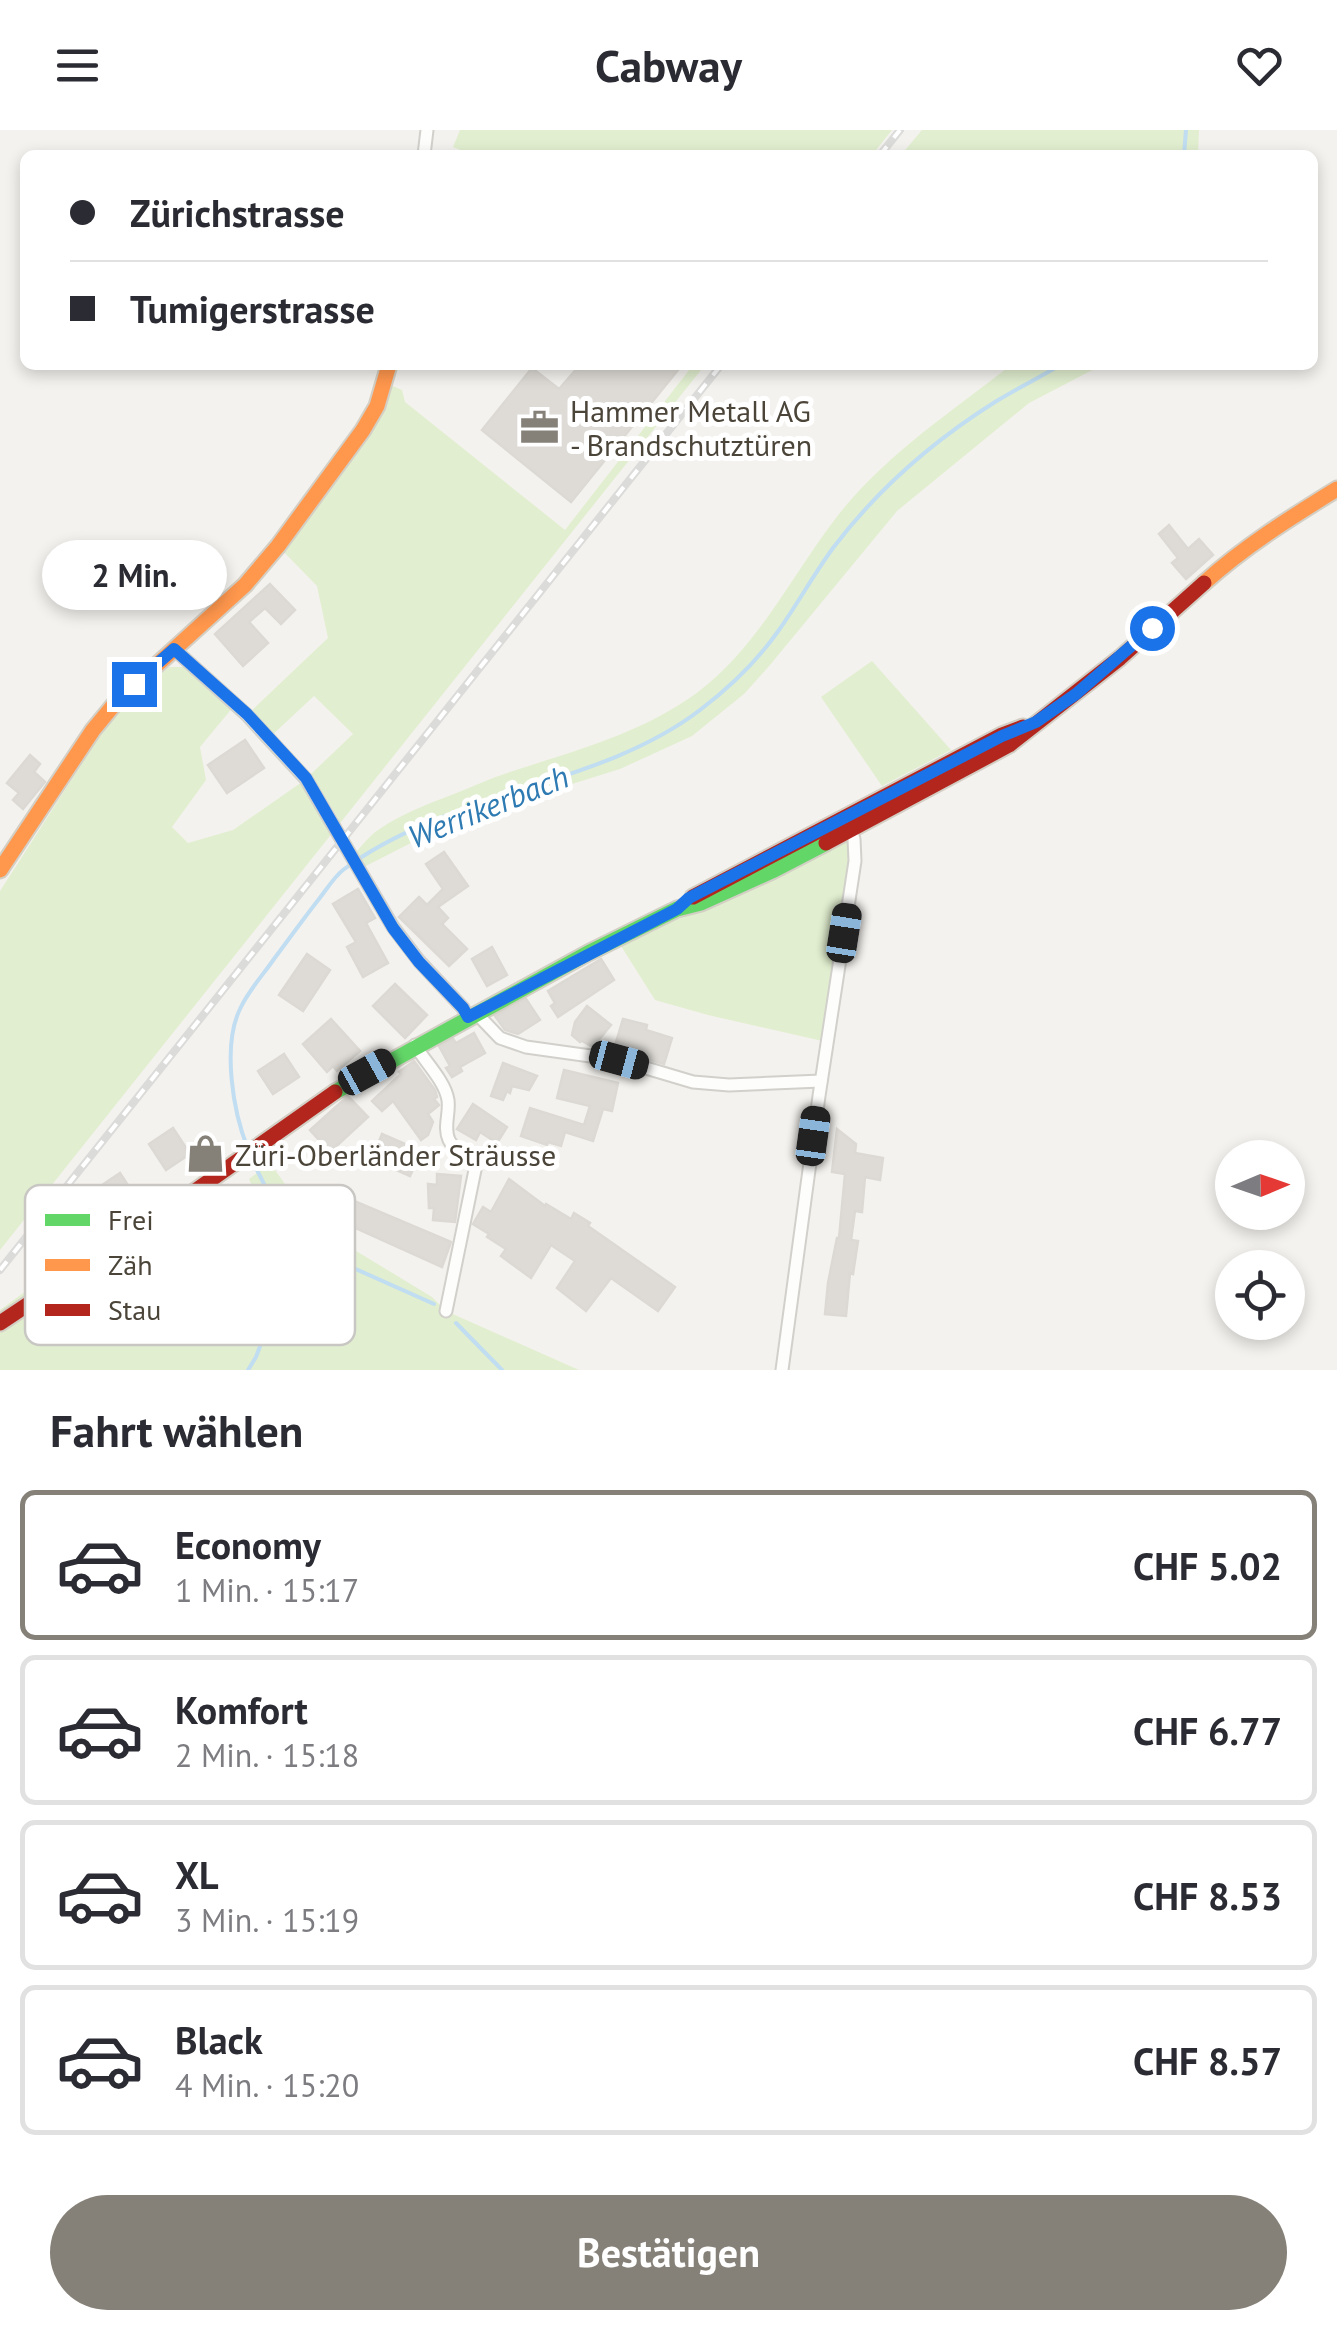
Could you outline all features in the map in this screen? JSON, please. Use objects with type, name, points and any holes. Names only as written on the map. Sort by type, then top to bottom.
[{"type":"main road","points":[[0,870],[105,716],[134,684],[245,585],[278,546],[362,430],[376,406],[388,370]]},
{"type":"main road","points":[[202,1185],[344,1085],[415,1045],[677,909],[689,898],[849,823],[1002,736],[1036,722],[1120,658],[1232,558],[1337,489]]},
{"type":"main road","points":[[0,1323],[25,1306]]},
{"type":"street","points":[[174,649],[247,714],[306,778],[393,928],[463,1008],[500,1038],[526,1047],[619,1060],[693,1082],[728,1085],[821,1081]]},
{"type":"street","points":[[782,1370],[855,861],[849,823]]},
{"type":"street","points":[[415,1045],[447,1093],[446,1127],[450,1143],[470,1159],[474,1170],[446,1312]]},
{"type":"green space","points":[[460,130],[892,130],[876,150],[453,147]]},
{"type":"green space","points":[[922,130],[1199,130],[1198,150],[905,150]]},
{"type":"green space","points":[[689,370],[701,370],[52,1185],[25,1185],[25,1219],[0,1250],[0,891],[99,737],[121,709],[169,667],[186,667],[234,706],[200,747],[206,780],[172,827],[188,843],[233,830],[302,782],[334,824],[338,818],[311,774],[353,734],[314,696],[269,738],[247,715],[328,638],[317,586],[278,546],[385,383],[402,390],[405,402],[565,530]]},
{"type":"green space","points":[[1005,370],[1092,370],[1029,403],[897,511],[744,694],[692,736],[620,769],[454,821],[358,870],[352,857],[374,833],[396,819],[496,777],[631,730],[698,692],[740,653],[858,492],[921,435]]},
{"type":"green space","points":[[872,661],[951,750],[882,786],[821,697]]},
{"type":"green space","points":[[852,830],[854,839],[827,1042],[655,1000],[616,938]]},
{"type":"green space","points":[[270,1163],[286,1185],[252,1185],[249,1179]]},
{"type":"green space","points":[[355,1250],[432,1297],[446,1311],[579,1370],[0,1370],[0,1310],[25,1292],[25,1345],[355,1345]]},
{"type":"building","points":[[530,370],[559,389],[576,370],[678,370],[571,502],[482,430]]},
{"type":"building","points":[[1169,525],[1188,549],[1199,539],[1213,555],[1186,579],[1172,563],[1178,558],[1159,534]]},
{"type":"building","points":[[270,584],[295,610],[281,624],[265,608],[249,622],[268,643],[243,666],[215,634]]},
{"type":"building","points":[[245,740],[264,768],[227,793],[208,765]]},
{"type":"building","points":[[30,755],[40,764],[34,772],[45,782],[23,809],[13,800],[19,793],[7,783]]},
{"type":"building","points":[[444,852],[468,886],[438,907],[448,918],[442,924],[467,949],[449,966],[399,917],[419,897],[427,905],[443,889],[426,864]]},
{"type":"building","points":[[358,889],[375,918],[366,923],[388,963],[363,977],[347,947],[356,942],[333,904]]},
{"type":"building","points":[[492,947],[507,975],[487,986],[472,959]]},
{"type":"building","points":[[307,954],[330,970],[303,1011],[279,995]]},
{"type":"building","points":[[601,959],[614,980],[558,1017],[548,991]]},
{"type":"building","points":[[395,984],[427,1015],[405,1038],[373,1006]]},
{"type":"building","points":[[526,999],[540,1020],[518,1034],[505,1030],[495,1016]]},
{"type":"building","points":[[587,1006],[611,1025],[593,1047],[572,1035],[575,1022]]},
{"type":"building","points":[[331,1019],[360,1051],[337,1071],[333,1066],[327,1072],[303,1044]]},
{"type":"building","points":[[623,1019],[647,1025],[646,1030],[672,1038],[664,1064],[614,1049]]},
{"type":"building","points":[[474,1033],[485,1053],[460,1067],[462,1071],[452,1077],[439,1046],[453,1039],[456,1043]]},
{"type":"building","points":[[284,1054],[299,1077],[273,1094],[258,1071]]},
{"type":"building","points":[[414,1061],[435,1090],[434,1099],[439,1105],[428,1114],[433,1122],[428,1135],[421,1140],[393,1101],[382,1111],[372,1101]]},
{"type":"building","points":[[503,1063],[537,1076],[529,1090],[512,1086],[503,1100],[491,1096]]},
{"type":"building","points":[[564,1070],[618,1083],[612,1111],[603,1109],[593,1141],[565,1132],[561,1146],[521,1136],[530,1108],[584,1125],[590,1106],[557,1098]]},
{"type":"building","points":[[348,1096],[368,1117],[330,1152],[310,1130]]},
{"type":"building","points":[[473,1104],[507,1127],[497,1143],[480,1132],[476,1140],[457,1129]]},
{"type":"building","points":[[173,1128],[190,1154],[166,1170],[149,1144]]},
{"type":"building","points":[[837,1129],[856,1144],[855,1153],[883,1158],[880,1180],[865,1177],[862,1212],[855,1211],[851,1240],[858,1241],[846,1316],[825,1314],[839,1238],[845,1174],[832,1172]]},
{"type":"building","points":[[382,1134],[421,1151],[410,1176],[372,1159]]},
{"type":"building","points":[[120,1173],[128,1185],[102,1185]]},
{"type":"building","points":[[437,1174],[461,1176],[455,1222],[433,1220],[428,1184],[437,1185]]},
{"type":"building","points":[[509,1179],[545,1206],[571,1219],[574,1213],[590,1223],[588,1226],[675,1287],[658,1311],[611,1278],[586,1311],[557,1288],[575,1261],[551,1245],[531,1278],[501,1256],[506,1249],[473,1224],[483,1207],[491,1212]]},
{"type":"building","points":[[355,1201],[451,1242],[442,1267],[355,1228]]},
{"type":"waterway","name":"Werrikerbach","points":[[1184,150],[1186,130]]},
{"type":"waterway","name":"Werrikerbach","points":[[248,1149],[232,1079],[235,1024],[251,989],[340,873],[384,844],[429,823],[616,757],[660,736],[700,710],[762,652],[833,548],[887,487],[972,417],[1051,370]]},
{"type":"waterway","points":[[251,1158],[264,1185]]},
{"type":"waterway","points":[[355,1269],[434,1304]]},
{"type":"waterway","points":[[456,1323],[502,1370]]},
{"type":"waterway","name":"Werrikerbach","points":[[248,1370],[260,1345]]},
{"type":"railway","points":[[884,150],[900,130]]},
{"type":"railway","points":[[68,1185],[717,370]]},
{"type":"railway","points":[[0,1270],[25,1239]]},
{"type":"traffic: fast","points":[[335,1092],[588,953],[826,843]]},
{"type":"traffic: slow","points":[[0,870],[93,730],[117,701],[245,585],[278,546],[363,430],[377,406],[388,370]]},
{"type":"traffic: slow","points":[[1204,583],[1252,545],[1337,489]]},
{"type":"traffic: jam","points":[[826,843],[1009,745],[1120,658],[1204,583]]},
{"type":"traffic: jam","points":[[693,897],[1023,727]]},
{"type":"traffic: jam","points":[[203,1185],[335,1092]]},
{"type":"traffic: jam","points":[[0,1323],[25,1306]]},
{"type":"place","name":"Hammer Metall AG - Brandschutztüren","points":[[540,427]]},
{"type":"place","name":"Züri-Oberländer Sträusse","points":[[205,1154]]},
{"type":"route","points":[[134,684],[174,649],[247,714],[306,778],[393,928],[468,1017],[846,816],[1036,722],[1076,694],[1152,628]]}]
